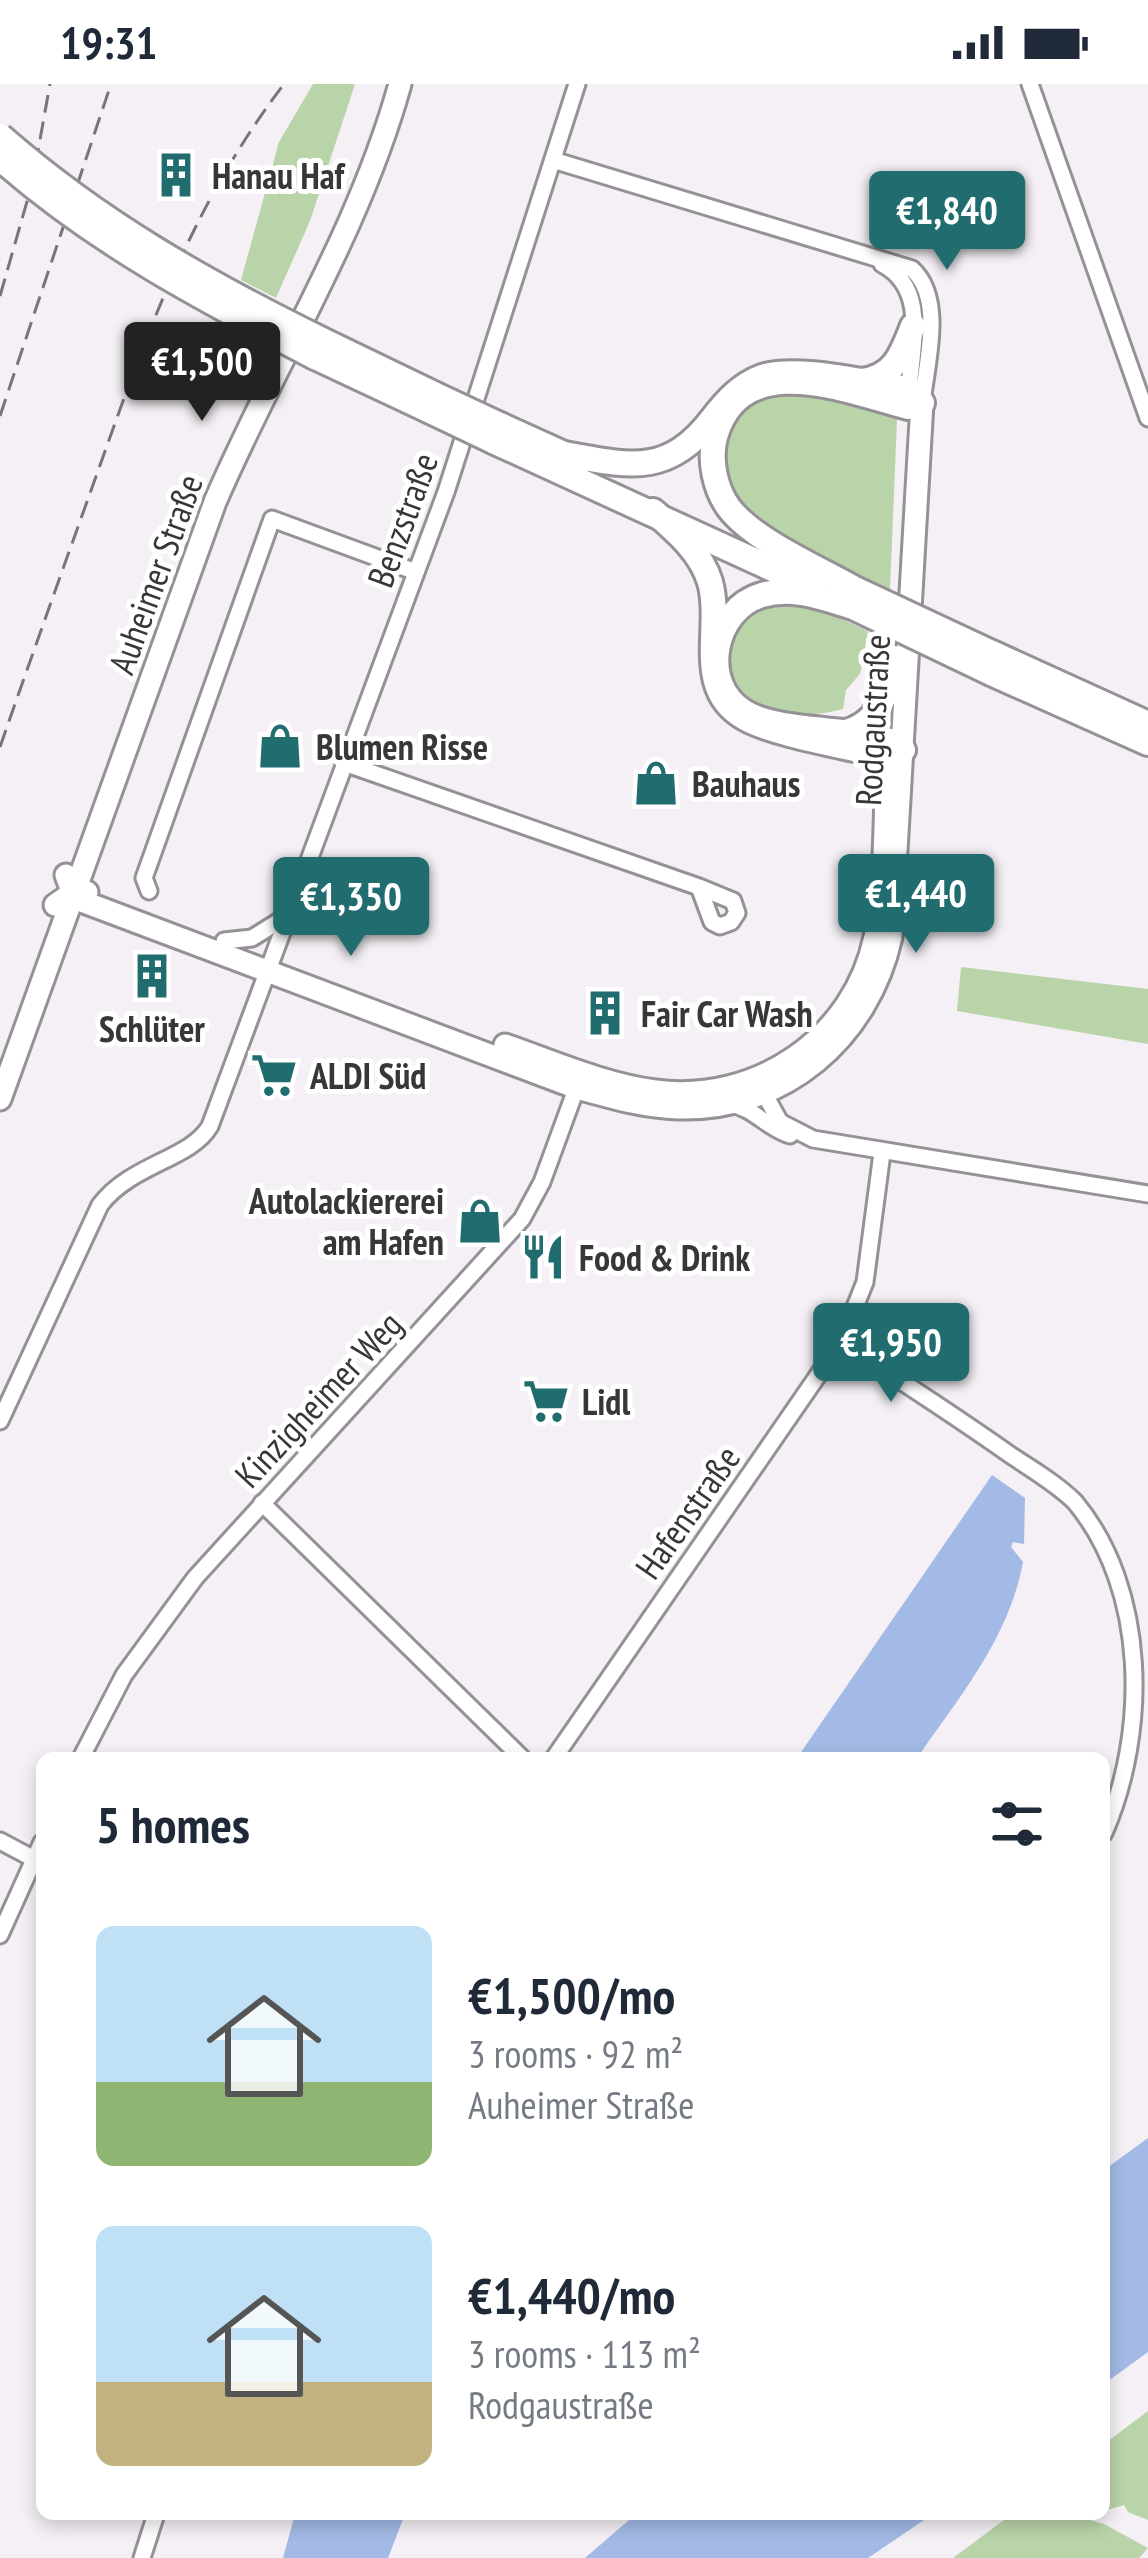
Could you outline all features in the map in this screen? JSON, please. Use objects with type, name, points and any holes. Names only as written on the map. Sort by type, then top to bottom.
[{"type":"highway","points":[[0,136],[136,241],[319,349]]},
{"type":"highway","points":[[0,158],[125,254],[653,512],[853,598]]},
{"type":"highway","points":[[853,382],[879,378],[891,370],[913,326]]},
{"type":"highway","points":[[496,433],[564,454],[624,465],[650,464],[691,444],[729,399],[760,378],[794,372],[853,382],[913,400]]},
{"type":"highway","points":[[853,598],[729,508],[716,481],[715,439],[729,410],[745,396],[784,380],[913,400]]},
{"type":"highway","points":[[564,454],[1148,742]]},
{"type":"highway","points":[[653,512],[694,550],[706,573],[714,606],[713,674],[734,710],[762,725],[893,749]]},
{"type":"highway","points":[[853,598],[760,595],[732,613],[717,649],[722,686],[738,708],[759,719],[893,749]]},
{"type":"highway","points":[[841,734],[866,724],[879,710],[894,658]]},
{"type":"highway","points":[[992,663],[1148,724]]},
{"type":"main road","name":"Auheimer Straße","points":[[0,1056],[65,891],[218,457],[345,201],[386,84]]},
{"type":"main road","name":"Auheimer Straße","points":[[0,1099],[58,936],[65,891],[88,854],[214,502],[249,423],[339,249],[366,187],[400,84]]},
{"type":"main road","name":"Rodgaustraße","points":[[104,903],[659,1107],[750,1098],[811,1068],[843,1038],[880,979],[891,937],[894,658],[913,400]]},
{"type":"main road","name":"Rodgaustraße","points":[[893,749],[913,400]]},
{"type":"main road","points":[[58,936],[104,903],[90,875],[88,854]]},
{"type":"main road","name":"Rodgaustraße","points":[[65,891],[224,941],[268,966]]},
{"type":"main road","name":"Rodgaustraße","points":[[580,1080],[750,1098]]},
{"type":"street","name":"Benzstraße","points":[[0,1421],[100,1205],[126,1178],[192,1146],[206,1133],[489,366],[577,84]]},
{"type":"street","points":[[1030,84],[1148,418]]},
{"type":"street","name":"Rodgaustraße","points":[[553,160],[912,269],[927,289],[930,316],[913,400]]},
{"type":"street","name":"Rodgaustraße","points":[[863,256],[888,266],[905,280],[912,296],[913,400]]},
{"type":"street","points":[[149,891],[144,878],[272,519],[416,572]]},
{"type":"street","points":[[344,763],[699,887]]},
{"type":"street","points":[[224,941],[252,938],[286,916]]},
{"type":"street","name":"Kinzigheimer Weg","points":[[84,1752],[140,1651],[195,1578],[507,1240],[542,1182],[580,1080]]},
{"type":"street","points":[[750,1098],[809,1138],[1148,1194]]},
{"type":"street","name":"Hafenstraße","points":[[558,1752],[841,1342],[866,1282],[882,1153]]},
{"type":"street","points":[[841,1342],[1048,1480],[1086,1514],[1115,1559],[1142,1637],[1147,1701],[1136,1769],[1110,1821]]},
{"type":"street","points":[[262,1503],[516,1752]]},
{"type":"street","points":[[0,1841],[34,1859]]},
{"type":"street","points":[[0,1935],[36,1855]]},
{"type":"street","points":[[145,2556],[154,2520]]},
{"type":"green space","points":[[313,84],[355,84],[310,221],[276,298],[241,280],[279,142]]},
{"type":"green space","points":[[784,383],[890,412],[897,420],[890,590],[752,526],[716,466],[735,408]]},
{"type":"green space","points":[[771,601],[805,602],[868,631],[860,674],[846,690],[843,709],[788,713],[769,710],[740,693],[731,678],[731,639],[747,617]]},
{"type":"green space","points":[[961,967],[1148,989],[1148,1044],[957,1011]]},
{"type":"green space","points":[[1148,2411],[1148,2520],[1128,2512],[1124,2505],[1110,2509],[1110,2440]]},
{"type":"green space","points":[[1004,2520],[1090,2520],[1148,2548],[1139,2558],[953,2558]]},
{"type":"water","points":[[992,1475],[1025,1498],[1024,1544],[1013,1542],[1011,1547],[1023,1562],[1007,1616],[966,1689],[921,1752],[801,1752]]},
{"type":"water","points":[[1148,2138],[1148,2352],[1110,2380],[1110,2166]]},
{"type":"water","points":[[293,2520],[403,2520],[388,2558],[283,2558]]},
{"type":"water","points":[[629,2520],[924,2520],[868,2558],[585,2558]]},
{"type":"railway","points":[[0,296],[32,184],[50,84]]},
{"type":"railway","points":[[0,416],[111,84]]},
{"type":"railway","points":[[0,747],[135,368],[175,270],[223,176],[284,84]]},
{"type":"place","name":"Hanau Haf","points":[[176,175]]},
{"type":"place","name":"Blumen Risse","points":[[280,746]]},
{"type":"place","name":"Bauhaus","points":[[656,783]]},
{"type":"place","name":"Schlüter","points":[[152,976]]},
{"type":"place","name":"Fair Car Wash","points":[[605,1013]]},
{"type":"place","name":"ALDI Süd","points":[[274,1075]]},
{"type":"place","name":"Autolackiererei am Hafen","points":[[480,1221]]},
{"type":"place","name":"Food & Drink","points":[[543,1257]]},
{"type":"place","name":"Lidl","points":[[546,1401]]}]
